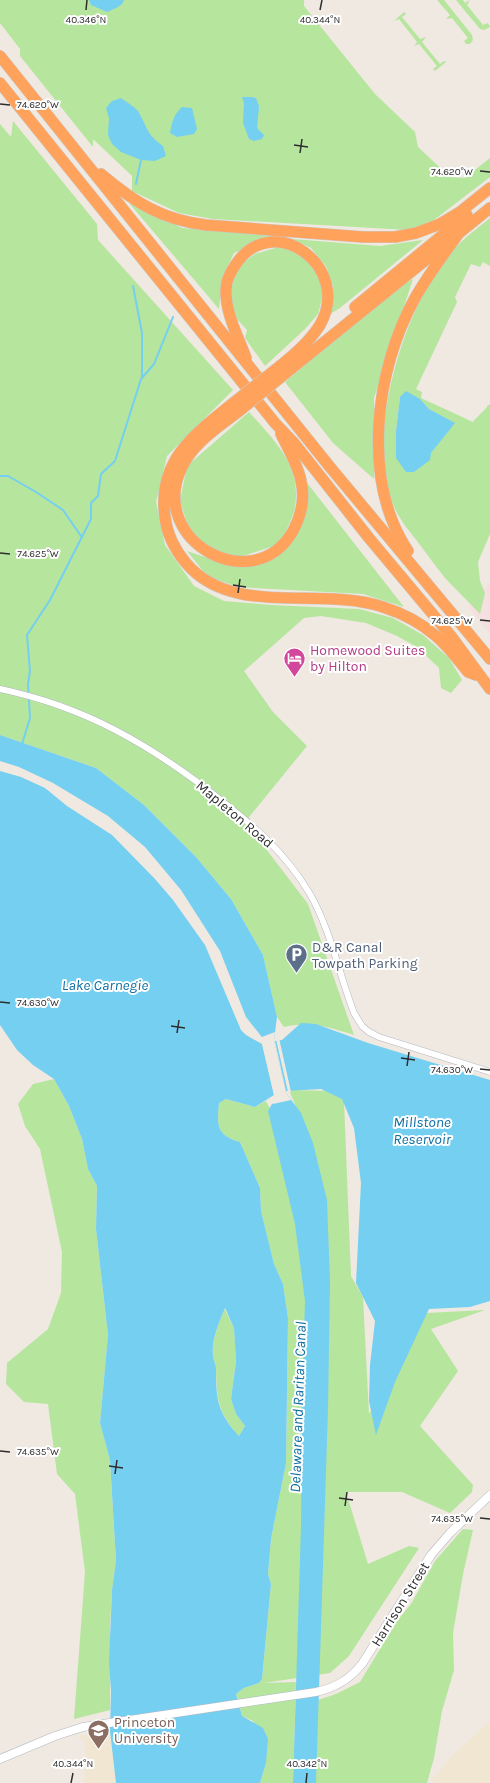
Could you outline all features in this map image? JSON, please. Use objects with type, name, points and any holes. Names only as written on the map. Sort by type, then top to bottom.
[{"type":"highway","points":[[0,56],[330,467],[490,659]]},
{"type":"highway","points":[[0,83],[275,423],[294,443],[369,538],[451,636],[490,689]]},
{"type":"highway","points":[[82,158],[137,202],[154,212],[173,219],[206,225],[363,237],[395,237],[430,229],[448,220],[490,188]]},
{"type":"highway","points":[[291,357],[490,196]]},
{"type":"highway","points":[[275,423],[302,482],[302,506],[296,525],[278,549],[269,554],[245,561],[212,555],[197,545],[188,536],[176,512],[174,498],[176,484],[181,469],[190,453],[235,408],[490,208]]},
{"type":"highway","points":[[419,572],[416,562],[394,526],[382,486],[380,466],[380,420],[388,368],[396,341],[407,315],[428,277],[459,233]]},
{"type":"highway","points":[[250,368],[229,316],[226,289],[228,277],[239,259],[255,246],[266,243],[282,242],[303,250],[318,264],[326,282],[328,300],[324,316],[314,332],[291,357],[283,370]]},
{"type":"highway","points":[[235,408],[206,425],[182,449],[172,464],[167,477],[164,498],[167,527],[176,550],[190,568],[212,584],[232,593],[255,596],[350,600],[368,603],[389,610],[418,624],[436,636],[468,672],[480,676]]},
{"type":"street","name":"Mapleton Road","points":[[0,689],[38,698],[102,723],[144,745],[185,772],[268,839],[301,880],[317,908],[354,1013],[362,1026],[369,1032],[390,1042],[490,1072]]},
{"type":"street","name":"Harrison Street","points":[[0,1759],[62,1733],[93,1725],[316,1692],[337,1686],[355,1672],[369,1653],[431,1555],[450,1533],[490,1495]]},
{"type":"shaded area","points":[[490,583],[490,634],[468,607]]},
{"type":"shaded area","points":[[490,1721],[490,1783],[431,1783],[433,1778],[452,1756]]},
{"type":"shaded area","name":"Princeton University","points":[[110,1731],[116,1783],[84,1783],[86,1743],[79,1736]]},
{"type":"green space","points":[[0,0],[304,0],[304,6],[375,94],[415,132],[418,147],[450,177],[465,178],[490,158],[490,177],[434,220],[408,230],[213,219],[179,213],[132,191],[132,176],[93,139],[93,147],[20,56],[20,49],[0,23]]},
{"type":"green space","points":[[437,0],[444,0],[472,35],[473,40],[470,44],[466,44],[464,41],[468,38],[452,18],[446,19],[450,15]]},
{"type":"green space","points":[[456,0],[463,0],[465,3],[470,0],[467,5],[483,25],[488,23],[490,27],[484,30],[480,29]]},
{"type":"green space","points":[[404,12],[406,14],[402,17],[420,39],[426,37],[422,42],[440,64],[444,61],[446,62],[435,71],[433,69],[437,66],[419,44],[414,46],[417,42],[399,19],[394,21]]},
{"type":"green space","points":[[13,121],[97,224],[98,240],[233,390],[167,456],[156,502],[165,545],[194,586],[224,601],[271,605],[359,609],[393,618],[423,635],[449,658],[462,680],[451,693],[441,688],[439,668],[417,647],[397,636],[366,623],[321,616],[304,618],[244,671],[273,712],[307,746],[249,817],[253,832],[308,904],[354,1035],[328,1027],[312,1025],[294,1025],[284,1027],[277,1017],[263,955],[231,899],[196,857],[144,805],[96,768],[0,735],[0,124],[11,137]]},
{"type":"green space","points":[[129,203],[182,228],[275,236],[234,253],[222,278],[219,309]]},
{"type":"green space","points":[[490,218],[490,266],[483,262],[480,267],[471,264],[455,297],[457,302],[416,389],[422,392],[421,398],[473,422],[488,405],[490,405],[490,534],[478,562],[480,581],[485,593],[480,614],[446,579],[398,515],[387,486],[384,458],[384,429],[388,398],[404,339],[433,275],[443,261],[462,241]],"holes":[[[400,397],[420,399],[429,409],[454,423],[431,453],[396,458],[396,431]]]},
{"type":"green space","points":[[292,239],[380,246],[423,240],[340,308],[330,314],[333,286],[326,266],[311,248]]},
{"type":"green space","points":[[282,246],[310,261],[319,275],[323,295],[318,314],[305,329],[265,366],[245,338],[247,330],[233,315],[230,294],[236,268],[255,254]]},
{"type":"green space","points":[[413,279],[374,398],[374,479],[333,443],[285,382],[389,293]]},
{"type":"green space","points":[[249,412],[268,433],[284,455],[290,466],[296,492],[294,512],[280,544],[240,557],[212,551],[189,529],[180,501],[187,466]]},
{"type":"green space","points":[[304,479],[404,607],[363,594],[238,587],[207,576],[187,551],[234,567],[265,563],[292,542],[305,517]]},
{"type":"green space","points":[[54,1079],[69,1106],[82,1139],[88,1169],[97,1186],[96,1229],[108,1335],[100,1423],[110,1460],[116,1562],[112,1590],[110,1625],[110,1710],[74,1719],[85,1572],[75,1494],[57,1474],[48,1404],[24,1402],[6,1384],[7,1363],[48,1329],[61,1293],[62,1252],[40,1149],[25,1126],[18,1104],[33,1084]]},
{"type":"green space","points":[[289,1090],[336,1091],[344,1101],[351,1276],[363,1297],[369,1414],[426,1313],[485,1310],[431,1329],[458,1371],[420,1426],[473,1485],[472,1492],[450,1513],[402,1492],[346,1492],[368,1564],[409,1546],[419,1548],[349,1656],[330,1673],[264,1683],[296,1682],[293,1783],[260,1783],[266,1763],[253,1721],[242,1716],[236,1694],[244,1688],[259,1683],[262,1679],[271,1584],[268,1574],[271,1539],[286,1463],[288,1318],[283,1284],[274,1264],[261,1211],[260,1188],[240,1142],[226,1136],[222,1132],[218,1123],[218,1117],[219,1103],[226,1099],[255,1107],[266,1101],[272,1113],[296,1107]]},
{"type":"green space","points":[[224,1308],[234,1328],[236,1360],[231,1399],[236,1414],[245,1426],[239,1436],[222,1412],[218,1397],[216,1366],[213,1357],[213,1344]]},
{"type":"green space","points":[[463,1529],[473,1530],[463,1574],[453,1633],[454,1670],[442,1711],[434,1758],[427,1783],[316,1783],[315,1701],[336,1694],[360,1682],[397,1621],[411,1604],[435,1561]]},
{"type":"water","points":[[89,0],[124,0],[119,6],[107,12],[91,5]]},
{"type":"water","points":[[242,97],[256,98],[259,106],[257,128],[264,135],[262,139],[254,141],[249,139],[243,123],[244,103]]},
{"type":"water","points":[[121,98],[138,111],[150,134],[163,146],[166,156],[155,161],[141,160],[121,152],[112,144],[108,135],[109,118],[106,108],[112,101]]},
{"type":"water","points":[[182,107],[192,108],[197,129],[194,134],[177,137],[170,133],[174,118]]},
{"type":"water","points":[[406,391],[420,399],[429,409],[455,423],[431,453],[430,460],[414,472],[406,472],[396,458],[396,431],[400,397]]},
{"type":"water","points":[[0,735],[96,768],[144,805],[196,857],[231,899],[263,955],[277,1017],[274,1040],[286,1093],[301,1113],[313,1143],[327,1200],[330,1281],[328,1409],[316,1783],[293,1783],[301,1527],[302,1390],[305,1301],[295,1224],[268,1111],[277,1095],[265,1041],[246,1017],[220,951],[181,890],[145,847],[108,816],[53,783],[19,767],[0,761]]},
{"type":"water","name":"Lake Carnegie","points":[[0,771],[21,777],[45,788],[67,806],[112,835],[155,879],[173,900],[205,945],[241,1030],[246,1035],[262,1044],[274,1095],[255,1107],[226,1099],[219,1103],[218,1117],[218,1123],[222,1132],[226,1136],[240,1142],[260,1188],[261,1211],[274,1264],[283,1284],[288,1318],[286,1463],[271,1539],[268,1574],[271,1584],[262,1679],[259,1683],[244,1688],[236,1694],[242,1716],[263,1728],[268,1739],[266,1763],[260,1783],[116,1783],[110,1731],[111,1691],[109,1662],[112,1590],[116,1561],[110,1460],[100,1423],[108,1335],[96,1229],[97,1186],[88,1169],[82,1139],[69,1106],[54,1079],[33,1065],[17,1050],[0,1025]],"holes":[[[225,1308],[234,1328],[236,1361],[231,1399],[236,1414],[245,1426],[239,1436],[226,1420],[219,1405],[216,1388],[216,1366],[213,1358],[213,1344],[220,1319]]]},
{"type":"water","name":"Millstone Reservoir","points":[[301,1023],[316,1024],[368,1043],[490,1080],[490,1301],[470,1307],[429,1309],[395,1382],[376,1435],[369,1401],[370,1365],[375,1321],[356,1283],[361,1183],[354,1128],[342,1099],[321,1089],[286,1091],[275,1041],[282,1040]]},
{"type":"pier","points":[[275,1032],[274,1040],[286,1093],[291,1100],[273,1104],[271,1102],[273,1099],[271,1100],[274,1095],[260,1040],[263,1042],[260,1039]]},
{"type":"pier","points":[[279,1038],[291,1092],[288,1092],[276,1039]]},
{"type":"waterway","points":[[136,184],[141,160]]},
{"type":"waterway","points":[[133,286],[142,333],[142,378]]},
{"type":"waterway","points":[[22,744],[30,718],[28,684],[30,671],[27,635],[50,600],[91,519],[91,503],[98,496],[101,474],[115,461],[141,379],[154,364],[173,317]]},
{"type":"waterway","points":[[0,476],[8,476],[63,510],[81,536]]},
{"type":"place","name":"Homewood Suites by Hilton","points":[[294,678]]},
{"type":"place","name":"D&R Canal Towpath Parking","points":[[297,974]]},
{"type":"place","name":"Princeton University","points":[[99,1750]]},
{"type":"water label","name":"Delaware and Raritan Canal","points":[[298,1407]]}]
